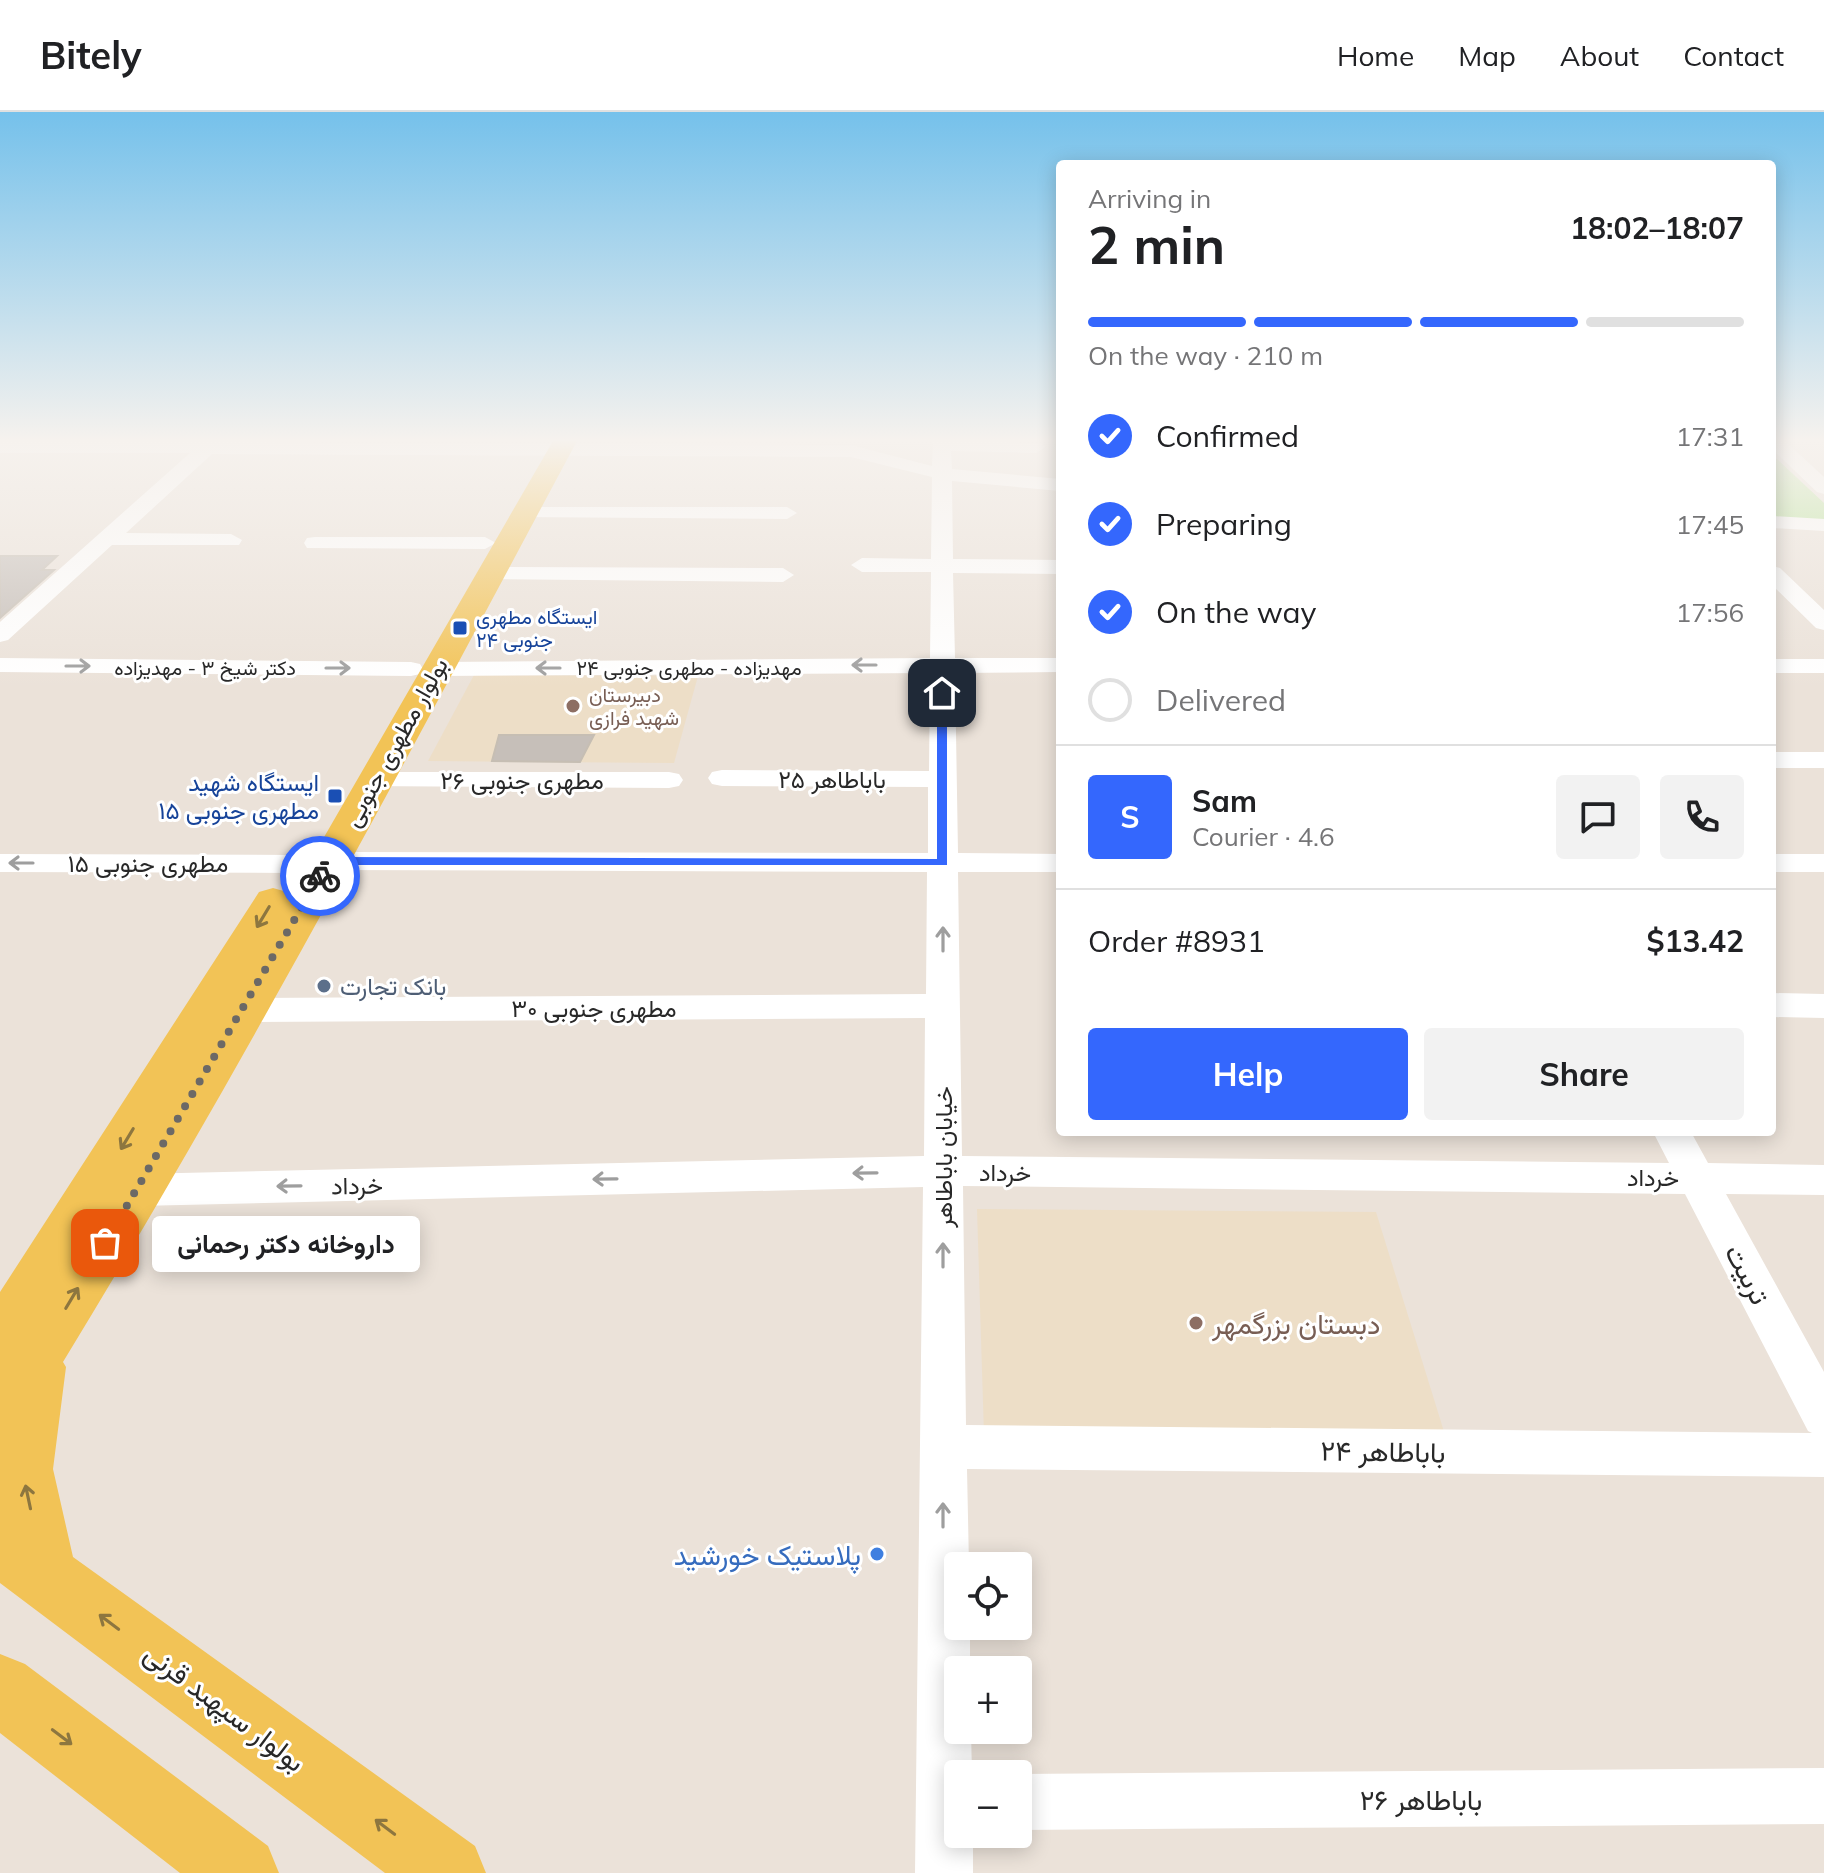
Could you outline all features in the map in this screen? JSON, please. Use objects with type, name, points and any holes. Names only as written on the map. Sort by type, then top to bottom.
[{"type":"main road","name":"بولوار مطهری جنوبی","points":[[0,1412],[20,1346],[97,1188],[312,862],[509,523]]},
{"type":"main road","name":"بولوار مطهری جنوبی","points":[[488,559],[516,523]]},
{"type":"main road","name":"بولوار مطهری جنوبی","points":[[20,1346],[138,1190],[244,1010],[312,862],[374,780],[424,669]]},
{"type":"main road","points":[[20,1346],[22,1558]]},
{"type":"main road","name":"بولوار سپهبد قرنی","points":[[22,1558],[448,1873]]},
{"type":"main road","points":[[0,1689],[241,1873]]},
{"type":"street","points":[[0,635],[124,523]]},
{"type":"street","name":"خیابان باباطاهر","points":[[942,523],[943,1447],[950,1760]]},
{"type":"street","points":[[1792,523],[1824,525]]},
{"type":"street","points":[[106,539],[231,540]]},
{"type":"street","points":[[315,543],[488,559],[783,575]]},
{"type":"street","points":[[862,565],[1056,567]]},
{"type":"street","points":[[1777,582],[1824,623]]},
{"type":"street","name":"دکتر شیخ ۳ - مهدیزاده","points":[[0,665],[424,669]]},
{"type":"street","name":"مهدیزاده - مطهری جنوبی ۲۴","points":[[424,669],[1056,665]]},
{"type":"street","points":[[1776,666],[1824,666]]},
{"type":"street","points":[[1776,760],[1824,760]]},
{"type":"street","name":"باباطاهر ۲۵","points":[[722,778],[942,779]]},
{"type":"street","name":"مطهری جنوبی ۲۶","points":[[374,780],[669,780]]},
{"type":"street","name":"مطهری جنوبی ۱۵","points":[[0,863],[1056,863]]},
{"type":"street","points":[[1776,863],[1824,863]]},
{"type":"street","points":[[1776,1005],[1824,1006]]},
{"type":"street","name":"مطهری جنوبی ۳۰","points":[[244,1010],[943,1006]]},
{"type":"street","name":"تربیت","points":[[1674,1136],[1824,1416]]},
{"type":"street","name":"خرداد","points":[[138,1190],[943,1171],[1824,1180]]},
{"type":"street","name":"باباطاهر ۲۴","points":[[943,1447],[1824,1455]]},
{"type":"street","name":"باباطاهر ۲۶","points":[[1032,1802],[1824,1796]]},
{"type":"street","name":"خیابان باباطاهر","points":[[944,1873],[946,1848]]},
{"type":"shaded area","name":"دبیرستان شهید فرازی","points":[[474,675],[698,676],[674,763],[428,761]]},
{"type":"shaded area","name":"دبستان بزرگمهر","points":[[977,1209],[1376,1212],[1446,1438],[984,1435]]},
{"type":"building","points":[[0,556],[57,556],[42,570],[54,570],[0,618]]},
{"type":"building","points":[[499,735],[594,735],[580,762],[492,761]]},
{"type":"way so far","points":[[105,1243],[320,876]]},
{"type":"place","name":"ایستگاه مطهری جنوبی ۲۴","points":[[460,628]]},
{"type":"place","name":"دبیرستان شهید فرازی","points":[[573,706]]},
{"type":"place","name":"ایستگاه شهید مطهری جنوبی ۱۵","points":[[335,796]]},
{"type":"place","name":"بانک تجارت","points":[[324,986]]},
{"type":"place","name":"داروخانه دکتر رحمانی","points":[[105,1243]]},
{"type":"place","name":"دبستان بزرگمهر","points":[[1196,1323]]},
{"type":"place","name":"پلاستیک خورشید","points":[[877,1554]]},
{"type":"route","points":[[320,876],[328,861],[942,862],[942,693]]}]
